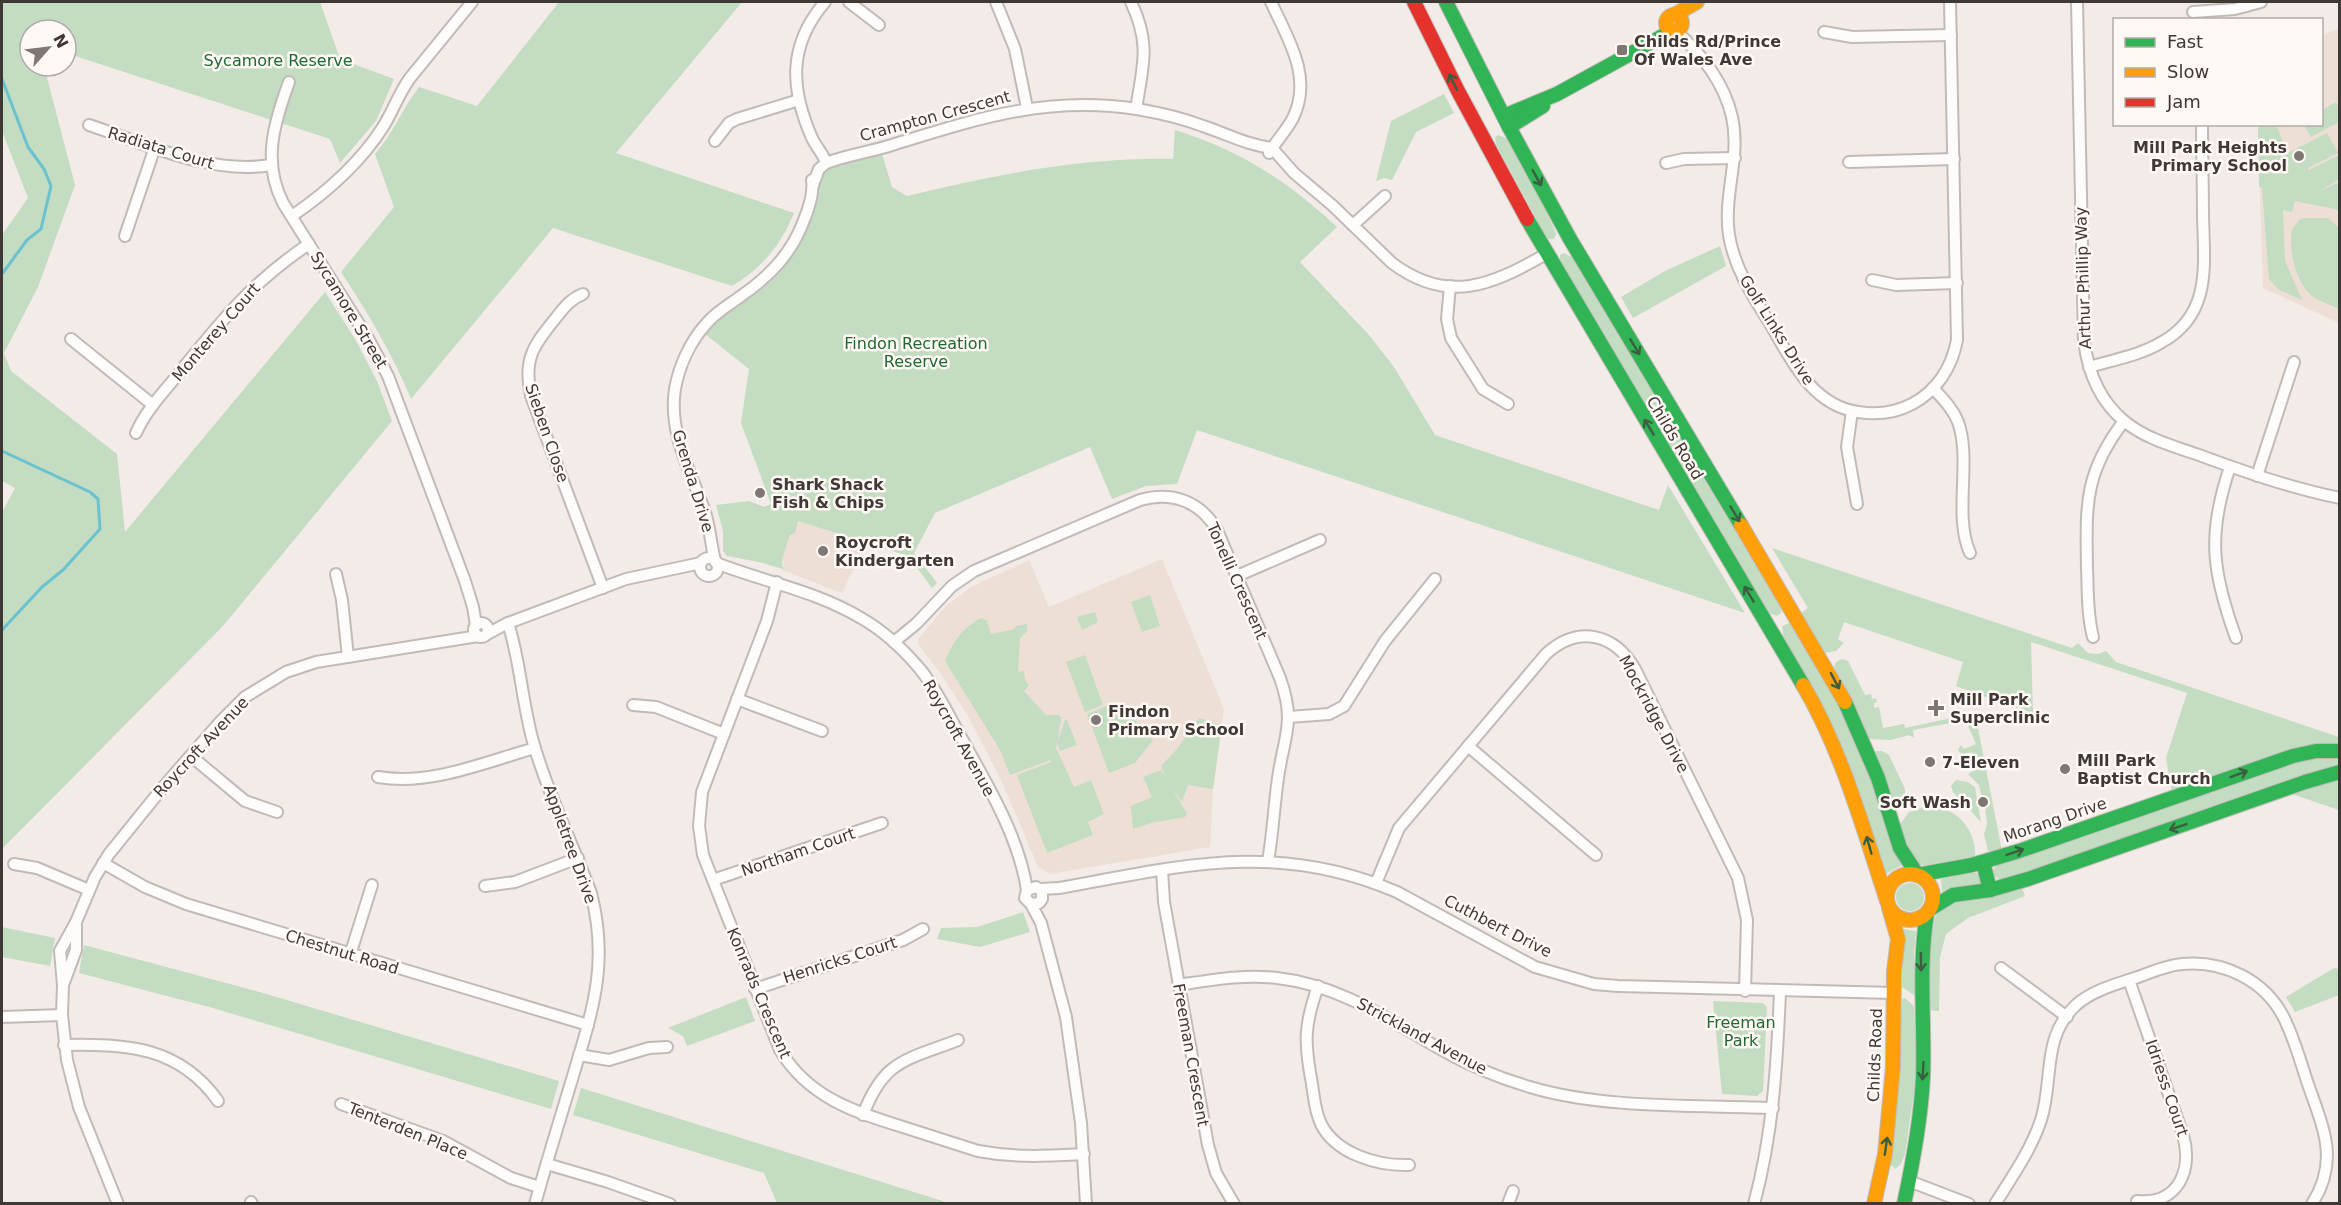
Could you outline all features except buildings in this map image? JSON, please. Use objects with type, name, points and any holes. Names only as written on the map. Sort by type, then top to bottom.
[{"type":"main road","name":"Childs Road","points":[[1414,2],[1458,91],[1546,254],[1813,702],[1838,755],[1898,939],[1889,1119],[1894,1182],[1904,1203]]},
{"type":"main road","name":"Childs Road","points":[[1446,2],[1506,122],[1570,239],[1830,673],[1853,717],[1878,778],[1900,848],[1917,874]]},
{"type":"main road","points":[[1481,133],[1543,106],[1557,94],[1647,44],[1675,25],[1697,2]]},
{"type":"main road","points":[[1546,254],[1570,239]]},
{"type":"main road","points":[[1769,627],[1795,612]]},
{"type":"main road","name":"Morang Drive","points":[[1917,874],[1983,862],[2293,756],[2316,751],[2340,751]]},
{"type":"main road","points":[[1928,911],[1932,902],[1932,889],[1923,878],[1909,873],[1894,879],[1887,893],[1888,904],[1894,914],[1907,920],[1914,920],[1953,896],[1990,890],[2028,879],[2305,782],[2340,772]]},
{"type":"main road","points":[[1983,862],[1990,890]]},
{"type":"main road","name":"Childs Road","points":[[1874,1203],[1894,1182],[1921,1099],[1923,1013],[1920,953],[1928,911]]},
{"type":"main road","name":"Cuthbert Drive","points":[[1894,993],[1912,997],[1923,1013]]},
{"type":"street","points":[[292,216],[325,192],[361,156],[381,130],[410,78],[472,2]]},
{"type":"street","points":[[823,159],[811,147],[809,130],[796,83],[797,57],[808,25],[825,2]]},
{"type":"street","points":[[849,2],[879,25]]},
{"type":"street","points":[[996,2],[1015,49],[1027,108]]},
{"type":"street","points":[[1131,2],[1141,24],[1145,46],[1136,109]]},
{"type":"street","points":[[1271,2],[1296,56],[1301,77],[1296,111],[1271,151],[1294,173],[1402,270],[1424,281],[1450,286],[1474,286],[1498,279],[1546,254]]},
{"type":"street","name":"Golf Links Drive","points":[[1675,25],[1714,75],[1728,103],[1735,134],[1735,158],[1728,221],[1733,253],[1740,270],[1807,383],[1826,400],[1852,411],[1866,414],[1891,412],[1912,404],[1933,388],[1946,371],[1955,351],[1958,325],[1950,2]]},
{"type":"street","name":"Arthur Phillip Way","points":[[2077,2],[2084,341],[2089,367],[2102,396],[2124,421],[2153,439],[2257,476],[2340,498]]},
{"type":"street","points":[[2193,12],[2235,9],[2260,2]]},
{"type":"street","points":[[1824,32],[1852,37],[1951,35]]},
{"type":"street","name":"Sycamore Street","points":[[289,82],[272,136],[271,165],[276,188],[369,340],[388,376],[431,487],[480,628]]},
{"type":"street","points":[[715,141],[729,123],[737,119],[799,100]]},
{"type":"street","name":"Crampton Crescent","points":[[823,159],[849,156],[887,147],[993,115],[1027,108],[1080,104],[1136,109],[1182,119],[1271,151]]},
{"type":"street","name":"Radiata Court","points":[[88,125],[212,165],[247,168],[271,165]]},
{"type":"street","points":[[2089,367],[2145,350],[2163,342],[2185,323],[2198,302],[2205,270],[2202,126]]},
{"type":"street","points":[[125,236],[155,147]]},
{"type":"street","points":[[1666,164],[1684,159],[1735,158]]},
{"type":"street","name":"Grenda Drive","points":[[710,566],[707,520],[682,451],[676,426],[674,403],[679,375],[690,346],[704,326],[719,311],[767,276],[785,256],[808,210],[813,185],[823,159]]},
{"type":"street","points":[[1849,162],[1954,159]]},
{"type":"street","points":[[1353,225],[1385,196]]},
{"type":"street","name":"Monterey Court","points":[[136,433],[153,405],[233,307],[270,272],[309,244]]},
{"type":"street","points":[[1872,280],[1896,285],[1957,283]]},
{"type":"street","points":[[1450,286],[1447,319],[1451,338],[1477,382],[1489,394],[1508,404]]},
{"type":"street","name":"Sieben Close","points":[[583,294],[565,307],[538,339],[530,356],[528,383],[603,588]]},
{"type":"street","points":[[71,339],[153,405]]},
{"type":"street","points":[[2257,476],[2294,362]]},
{"type":"street","points":[[1933,388],[1954,414],[1961,432],[1964,532],[1970,553]]},
{"type":"street","points":[[1852,411],[1847,447],[1857,504]]},
{"type":"street","points":[[2093,637],[2088,614],[2087,498],[2099,458],[2124,421]]},
{"type":"street","points":[[2230,467],[2218,507],[2214,543],[2219,589],[2236,638]]},
{"type":"street","name":"Tonelli Crescent","points":[[897,644],[952,586],[974,571],[1148,498],[1167,496],[1187,501],[1206,514],[1217,530],[1288,702],[1287,738],[1278,780],[1272,861]]},
{"type":"street","points":[[1237,576],[1320,540]]},
{"type":"street","name":"Roycroft Avenue","points":[[117,1203],[79,1107],[64,1045],[60,951],[103,863],[120,838],[233,709],[264,684],[301,666],[348,657],[380,654],[457,638],[480,628],[508,623],[634,577],[660,571],[692,572],[710,566],[781,584],[846,609],[897,644],[921,670],[992,795],[1024,869],[1041,893]]},
{"type":"street","points":[[336,574],[342,600],[348,657]]},
{"type":"street","points":[[1289,717],[1329,714],[1344,706],[1384,640],[1435,579]]},
{"type":"street","name":"Konrads Crescent","points":[[781,584],[707,778],[699,812],[699,840],[755,989],[788,1063],[820,1094],[834,1103],[863,1115],[978,1151],[1030,1157],[1084,1154]]},
{"type":"street","name":"Appletree Drive","points":[[508,623],[527,720],[535,748],[578,858],[596,912],[600,946],[596,991],[588,1025],[535,1203]]},
{"type":"street","name":"Mockridge Drive","points":[[1376,883],[1399,828],[1554,647],[1573,638],[1584,636],[1602,639],[1618,647],[1635,669],[1738,879],[1743,893],[1747,920],[1745,991]]},
{"type":"street","points":[[737,699],[822,731]]},
{"type":"street","points":[[633,705],[656,707],[724,734]]},
{"type":"street","points":[[1468,746],[1596,855]]},
{"type":"street","points":[[378,777],[406,780],[458,771],[535,748]]},
{"type":"street","points":[[190,756],[240,797],[277,812]]},
{"type":"street","name":"Northam Court","points":[[713,880],[882,823]]},
{"type":"street","points":[[485,886],[515,882],[578,858]]},
{"type":"street","name":"Cuthbert Drive","points":[[1041,893],[1159,870],[1226,861],[1272,861],[1318,867],[1376,883],[1425,906],[1517,958],[1558,974],[1594,984],[1745,991],[1894,993]]},
{"type":"street","name":"Chestnut Road","points":[[103,863],[186,904],[588,1025]]},
{"type":"street","points":[[14,864],[37,868],[89,890]]},
{"type":"street","name":"Roycroft Avenue","points":[[1024,869],[1027,890]]},
{"type":"street","name":"Freeman Crescent","points":[[1159,870],[1159,891],[1164,902],[1210,1152],[1216,1173],[1234,1203]]},
{"type":"street","points":[[351,955],[372,885]]},
{"type":"street","points":[[1041,923],[1041,893],[1034,886],[1027,890],[1025,898],[1031,904],[1041,923],[1066,1017],[1078,1089],[1086,1203]]},
{"type":"street","points":[[1031,904],[1039,903],[1041,893]]},
{"type":"street","name":"Henricks Court","points":[[755,989],[903,940],[923,929]]},
{"type":"street","points":[[1995,1203],[2036,1134],[2045,1106],[2052,1043],[2075,1006],[2092,994],[2182,964],[2214,965],[2228,969],[2255,984],[2277,1007],[2289,1028],[2327,1140],[2325,1176],[2312,1203]]},
{"type":"street","points":[[2001,968],[2067,1017]]},
{"type":"street","name":"Strickland Avenue","points":[[1178,985],[1221,978],[1259,976],[1318,986],[1367,1006],[1461,1060],[1532,1088],[1606,1101],[1773,1108]]},
{"type":"street","name":"Idriess Court","points":[[2129,980],[2183,1135],[2188,1158],[2184,1177],[2173,1192],[2157,1202],[2137,1201]]},
{"type":"street","points":[[1318,986],[1308,1017],[1305,1041],[1321,1125],[1331,1139],[1347,1150],[1386,1164],[1408,1165]]},
{"type":"street","points":[[1754,1203],[1766,1156],[1773,1108],[1780,992]]},
{"type":"street","points":[[2,1017],[62,1015]]},
{"type":"street","points":[[863,1115],[874,1089],[888,1070],[958,1040]]},
{"type":"street","points":[[64,1045],[108,1044],[163,1056],[178,1062],[201,1078],[218,1101]]},
{"type":"street","points":[[579,1055],[609,1060],[649,1048],[668,1047]]},
{"type":"street","name":"Tenterden Place","points":[[341,1104],[443,1141],[511,1178],[539,1187]]},
{"type":"street","points":[[547,1164],[670,1203]]},
{"type":"street","points":[[1894,1182],[1937,1191],[1970,1203]]},
{"type":"street","points":[[1508,1203],[1513,1191]]},
{"type":"shaded area","name":"Mill Park Heights Primary School","points":[[2339,28],[2339,323],[2263,288],[2258,126],[2323,126],[2323,36]]},
{"type":"shaded area","name":"Roycroft Kindergarten","points":[[798,521],[866,543],[842,593],[782,570],[784,563],[782,559],[790,534]]},
{"type":"shaded area","name":"Findon Primary School","points":[[1162,559],[1224,709],[1213,789],[1210,847],[1050,874],[1038,867],[1001,780],[968,716],[918,644],[918,639],[946,606],[971,587],[1029,560],[1049,607]]},
{"type":"green space","name":"Sycamore Reserve","points":[[2,2],[320,2],[340,59],[394,79],[376,121],[340,163],[330,139],[78,57],[78,18],[18,18],[18,78],[47,78],[75,185],[38,287],[4,353],[11,371],[117,454],[125,532],[325,292],[355,339],[377,381],[392,421],[223,626],[2,849],[2,512],[15,488],[2,481],[2,235],[28,198],[2,131]]},
{"type":"green space","points":[[559,2],[742,2],[616,153],[794,213],[789,225],[769,255],[753,272],[732,286],[553,228],[411,399],[379,334],[341,272],[394,207],[375,154],[419,87],[477,106]]},
{"type":"green space","points":[[1444,94],[1454,113],[1416,132],[1392,180],[1384,178],[1376,181],[1391,121]]},
{"type":"green space","points":[[2336,102],[2339,109],[2339,122],[2311,137],[2305,126],[2323,126],[2323,109]]},
{"type":"green space","points":[[2258,126],[2276,126],[2288,153],[2327,133],[2338,153],[2308,168],[2309,170],[2339,155],[2339,179],[2320,191],[2337,183],[2339,210],[2295,201],[2292,212],[2283,210],[2285,261],[2302,300],[2279,290],[2269,279],[2262,188],[2259,187]]},
{"type":"green space","name":"Findon Recreation Reserve","points":[[1175,130],[1220,147],[1262,169],[1300,196],[1337,227],[1300,262],[1369,335],[1394,367],[1435,435],[1659,510],[1668,485],[1745,613],[1197,430],[1177,484],[1146,486],[1112,499],[1090,447],[935,513],[914,553],[937,583],[932,588],[908,556],[798,521],[795,533],[790,535],[782,559],[783,569],[727,556],[723,551],[723,531],[716,505],[749,501],[764,507],[771,504],[741,423],[749,369],[705,334],[725,314],[763,288],[795,252],[811,219],[821,172],[830,164],[882,154],[892,187],[907,196],[973,181],[1072,164],[1173,159]]},
{"type":"green space","points":[[1498,135],[1508,139],[1516,150],[1554,228],[1556,234],[1554,239],[1549,239],[1540,230],[1535,216],[1496,144],[1495,137]]},
{"type":"green space","points":[[2328,218],[2339,228],[2339,309],[2312,296],[2296,272],[2291,245],[2292,229],[2300,219]]},
{"type":"green space","points":[[1720,246],[1726,266],[1633,318],[1621,297],[1665,271]]},
{"type":"green space","points":[[1564,253],[1575,259],[1782,606],[1781,613],[1777,616],[1769,613],[1560,267],[1560,255]]},
{"type":"green space","points":[[1772,548],[2072,648],[2078,643],[2088,653],[2098,654],[2106,651],[2116,662],[2339,737],[2339,744],[2172,792],[2166,758],[2187,693],[2031,642],[2033,713],[1971,692],[1972,702],[1967,701],[1967,690],[1956,686],[1963,662],[1844,622],[1838,639],[1844,643],[1836,651],[1825,653],[1801,613],[1808,608]]},
{"type":"green space","points":[[1150,595],[1160,626],[1142,632],[1131,602]]},
{"type":"green space","points":[[1095,612],[1098,622],[1082,630],[1077,617]]},
{"type":"green space","points":[[981,618],[987,621],[991,634],[1027,624],[1027,631],[1020,638],[1018,672],[1024,671],[1025,680],[1029,685],[1024,691],[1046,715],[1059,715],[1061,718],[1058,741],[1065,720],[1067,720],[1077,745],[1060,751],[1057,742],[1056,748],[1074,787],[1091,780],[1104,814],[1088,822],[1093,835],[1047,853],[1017,775],[1051,762],[1051,760],[1010,775],[1000,750],[945,661],[959,636],[968,626]]},
{"type":"green space","points":[[1790,623],[1845,711],[1902,865],[1884,875],[1784,641],[1782,626]]},
{"type":"green space","points":[[1085,655],[1103,705],[1085,712],[1066,662]]},
{"type":"green space","points":[[1842,659],[1848,661],[1865,695],[1871,694],[1872,699],[1876,698],[1874,708],[1879,707],[1883,728],[1904,724],[1905,728],[1975,713],[2002,851],[1988,851],[1984,834],[1987,824],[1985,806],[1990,805],[1988,797],[1982,798],[1979,785],[1968,774],[1978,768],[1971,752],[1962,755],[1958,750],[1961,745],[1964,749],[1976,744],[1965,719],[1951,724],[1913,730],[1914,738],[1909,735],[1891,740],[1868,739],[1834,667],[1836,662]]},
{"type":"green space","points":[[1113,703],[1149,731],[1147,735],[1153,740],[1135,763],[1109,773],[1087,714]]},
{"type":"green space","points":[[1199,718],[1222,725],[1213,789],[1188,785],[1182,802],[1171,786],[1187,814],[1185,817],[1133,829],[1131,806],[1152,797],[1143,777],[1161,770],[1166,777],[1161,766],[1177,749]]},
{"type":"green space","points":[[1873,751],[1882,751],[1889,755],[1905,789],[1905,798],[1895,813]]},
{"type":"green space","points":[[2339,756],[2339,767],[2056,864],[2002,880],[1993,876],[1992,871],[1998,864],[2295,760]]},
{"type":"green space","points":[[2339,778],[2339,810],[2289,793]]},
{"type":"green space","points":[[1956,780],[1968,782],[1975,787],[1981,822],[1953,792],[1951,786]]},
{"type":"green space","points":[[1928,806],[1947,810],[1963,822],[1972,838],[1975,858],[1925,866],[1916,863],[1899,826],[1909,812]]},
{"type":"green space","points":[[1972,872],[1979,874],[1982,880],[1978,885],[1942,892],[1941,879]]},
{"type":"green space","points":[[1910,883],[1920,887],[1924,897],[1920,907],[1910,911],[1900,907],[1896,897],[1900,887]]},
{"type":"green space","points":[[2021,886],[2025,896],[1968,918],[1946,934],[1940,957],[1939,1011],[1928,1010],[1926,955],[1931,927],[1936,915],[1944,905]]},
{"type":"green space","points":[[1023,912],[1030,932],[980,947],[937,939],[941,928],[977,927]]},
{"type":"green space","points":[[2,927],[55,938],[50,966],[2,957]]},
{"type":"green space","points":[[1903,929],[1916,931],[1914,955],[1917,997],[1902,987]]},
{"type":"green space","points":[[84,945],[263,993],[559,1081],[551,1109],[213,1008],[79,973]]},
{"type":"green space","points":[[2334,968],[2339,969],[2339,995],[2295,1012],[2286,997]]},
{"type":"green space","points":[[746,997],[755,1021],[687,1046],[683,1036],[668,1028]]},
{"type":"green space","points":[[1905,998],[1914,1006],[1918,1065],[1905,1154],[1901,1164],[1895,1169],[1890,1164],[1902,999]]},
{"type":"green space","name":"Freeman Park","points":[[1713,1001],[1763,1003],[1767,1007],[1763,1091],[1757,1096],[1722,1094]]},
{"type":"green space","points":[[581,1088],[949,1203],[777,1203],[764,1173],[573,1115]]},
{"type":"waterway","points":[[2,79],[28,147],[44,169],[51,186],[41,229],[27,240],[2,274]]},
{"type":"waterway","points":[[2,451],[90,492],[98,499],[100,529],[63,570],[42,587],[2,630]]},
{"type":"traffic: fast","points":[[1446,2],[1509,127],[1570,239],[1741,525]]},
{"type":"traffic: fast","points":[[1504,116],[1557,94],[1672,31]]},
{"type":"traffic: fast","points":[[1509,127],[1543,106]]},
{"type":"traffic: fast","points":[[1527,219],[1803,685]]},
{"type":"traffic: fast","points":[[1845,702],[1878,778],[1900,848],[1917,874]]},
{"type":"traffic: fast","points":[[1917,875],[1972,865],[2019,851],[2293,756],[2316,751],[2340,751]]},
{"type":"traffic: fast","points":[[1930,909],[1953,895],[1990,890],[2028,879],[2305,782],[2340,772]]},
{"type":"traffic: fast","points":[[1983,862],[1990,890]]},
{"type":"traffic: fast","points":[[1904,1204],[1922,1093],[1923,954],[1927,913]]},
{"type":"traffic: slow","points":[[1674,15],[1697,2]]},
{"type":"traffic: slow","points":[[1674,15],[1680,17],[1682,23],[1680,29],[1674,31],[1668,29],[1666,23],[1668,17],[1674,15]]},
{"type":"traffic: slow","points":[[1741,525],[1845,702]]},
{"type":"traffic: slow","points":[[1803,685],[1817,710],[1840,763],[1887,901]]},
{"type":"traffic: slow","points":[[1910,874],[1926,881],[1933,897],[1926,913],[1910,920],[1894,913],[1887,897],[1894,881],[1910,874]]},
{"type":"traffic: slow","points":[[1874,1204],[1885,1154],[1893,1067],[1894,971],[1898,939],[1889,908]]},
{"type":"traffic: jam","points":[[1414,2],[1458,91],[1527,219]]},
{"type":"place","name":"Childs Rd/Prince Of Wales Ave","points":[[1622,50]]},
{"type":"place","name":"Mill Park Heights Primary School","points":[[2299,156]]},
{"type":"place","name":"Shark Shack Fish & Chips","points":[[760,493]]},
{"type":"place","name":"Roycroft Kindergarten","points":[[823,551]]},
{"type":"place","name":"Mill Park Superclinic","points":[[1936,708]]},
{"type":"place","name":"Findon Primary School","points":[[1096,720]]},
{"type":"place","name":"7-Eleven","points":[[1930,762]]},
{"type":"place","name":"Mill Park Baptist Church","points":[[2065,769]]},
{"type":"place","name":"Soft Wash","points":[[1983,802]]}]
